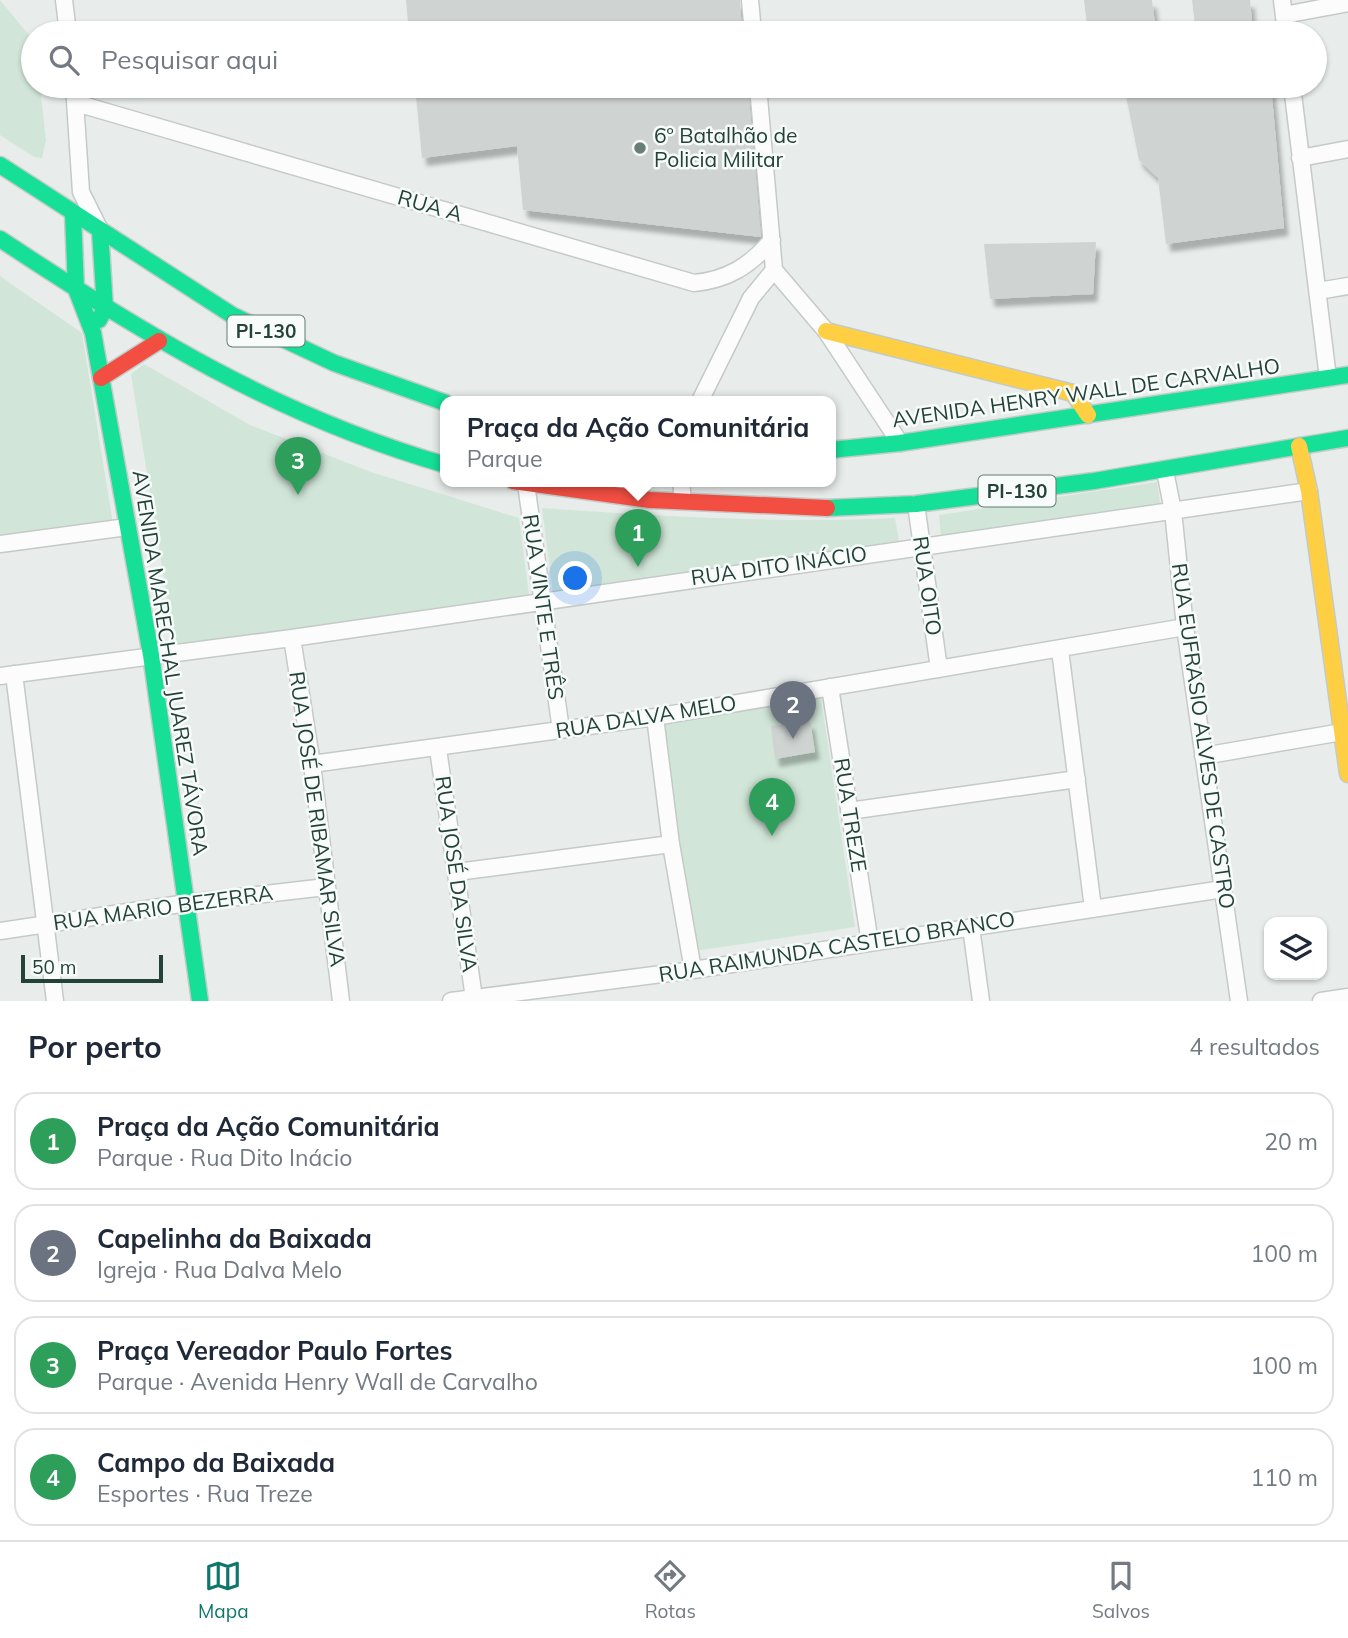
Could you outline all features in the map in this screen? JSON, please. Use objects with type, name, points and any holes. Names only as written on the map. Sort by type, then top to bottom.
[{"type":"main road","name":"PI-130","points":[[0,165],[232,315],[334,363],[440,400]]},
{"type":"main road","name":"AVENIDA MARECHAL JUAREZ TÁVORA","points":[[73,214],[76,289],[93,333],[151,655],[200,1001]]},
{"type":"main road","points":[[93,333],[105,308],[100,231]]},
{"type":"main road","name":"PI-130","points":[[0,239],[159,341],[266,398],[394,452],[440,464]]},
{"type":"main road","points":[[826,331],[1073,393],[1088,415]]},
{"type":"main road","points":[[101,378],[159,341]]},
{"type":"main road","name":"AVENIDA HENRY WALL DE CARVALHO","points":[[836,449],[900,443],[1348,375]]},
{"type":"main road","name":"PI-130","points":[[550,487],[650,500],[843,509],[916,504],[1165,471],[1348,439]]},
{"type":"main road","points":[[1298,446],[1310,491],[1348,774]]},
{"type":"street","points":[[64,0],[67,21]]},
{"type":"street","points":[[750,0],[752,21]]},
{"type":"street","points":[[1283,7],[1348,3]]},
{"type":"street","points":[[75,98],[81,192],[100,231]]},
{"type":"street","points":[[759,98],[774,270],[826,331],[900,443]]},
{"type":"street","points":[[1293,98],[1328,378]]},
{"type":"street","name":"RUA A","points":[[76,103],[694,284],[719,281],[760,255],[772,240]]},
{"type":"street","points":[[1300,158],[1348,149]]},
{"type":"street","points":[[73,214],[81,192]]},
{"type":"street","points":[[702,396],[751,298],[774,270]]},
{"type":"street","points":[[1318,291],[1348,286]]},
{"type":"street","name":"RUA EUFRASIO ALVES DE CASTRO","points":[[1165,471],[1173,511],[1185,627],[1239,1001]]},
{"type":"street","name":"RUA VINTE E TRÊS","points":[[520,487],[542,600],[561,730]]},
{"type":"street","points":[[682,487],[683,501]]},
{"type":"street","name":"RUA DITO INÁCIO","points":[[7,675],[292,638],[1310,491]]},
{"type":"street","name":"RUA OITO","points":[[916,504],[939,668]]},
{"type":"street","points":[[0,544],[127,527]]},
{"type":"street","name":"RUA DALVA MELO","points":[[312,764],[438,749],[655,717],[1185,627]]},
{"type":"street","name":"RUA JOSÉ DE RIBAMAR SILVA","points":[[292,638],[312,764],[341,1001]]},
{"type":"street","points":[[1060,650],[1093,908]]},
{"type":"street","points":[[7,675],[55,1001]]},
{"type":"street","name":"RUA TREZE","points":[[830,687],[870,943]]},
{"type":"street","points":[[655,717],[671,844],[693,970]]},
{"type":"street","points":[[1203,756],[1342,732]]},
{"type":"street","name":"RUA JOSÉ DA SILVA","points":[[438,749],[474,998]]},
{"type":"street","points":[[849,811],[1077,779]]},
{"type":"street","points":[[457,872],[671,844]]},
{"type":"street","name":"RUA MARIO BEZERRA","points":[[0,931],[187,903],[326,887]]},
{"type":"street","name":"RUA RAIMUNDA CASTELO BRANCO","points":[[451,1001],[594,993],[693,970],[1223,889]]},
{"type":"street","points":[[971,927],[981,1001]]},
{"type":"street","points":[[1321,1001],[1348,997]]},
{"type":"green space","points":[[0,0],[21,25],[21,98],[41,98],[46,140],[42,158],[34,157],[0,135]]},
{"type":"green space","points":[[0,276],[82,333],[113,524],[0,539]]},
{"type":"green space","points":[[144,364],[250,425],[371,472],[519,518],[529,595],[175,647],[131,374]]},
{"type":"green space","points":[[1157,482],[1161,508],[941,539],[939,515]]},
{"type":"green space","points":[[542,508],[763,520],[895,518],[899,541],[553,593]]},
{"type":"green space","points":[[821,698],[855,927],[695,951],[662,722]]},
{"type":"building","points":[[406,0],[740,0],[741,21],[408,21]]},
{"type":"building","points":[[1084,0],[1152,0],[1155,21],[1087,21]]},
{"type":"building","points":[[1192,0],[1250,0],[1252,21],[1195,21]]},
{"type":"building","name":"6º Batalhão de Policia Militar","points":[[416,98],[749,98],[761,237],[523,210],[517,146],[422,158]]},
{"type":"building","points":[[1126,98],[1272,98],[1284,228],[1166,244],[1158,178],[1139,160]]},
{"type":"building","points":[[1096,242],[1093,294],[990,299],[984,244]]},
{"type":"building","points":[[810,721],[815,752],[775,759],[771,726]]},
{"type":"traffic: fast","points":[[0,165],[232,315],[334,363],[440,401]]},
{"type":"traffic: fast","points":[[73,214],[76,289],[93,333],[151,655],[200,1001]]},
{"type":"traffic: fast","points":[[99,320],[105,308],[100,231]]},
{"type":"traffic: fast","points":[[0,239],[107,308],[214,370],[325,423],[440,463]]},
{"type":"traffic: fast","points":[[836,449],[900,443],[1348,375]]},
{"type":"traffic: fast","points":[[827,508],[916,504],[1094,481],[1348,438]]},
{"type":"traffic: slow","points":[[826,331],[1073,393],[1088,415]]},
{"type":"traffic: slow","points":[[1299,446],[1309,491],[1348,774]]},
{"type":"traffic: jam","points":[[101,378],[159,341]]},
{"type":"traffic: jam","points":[[556,487],[650,500],[827,508]]},
{"type":"place","name":"6º Batalhão de Policia Militar","points":[[640,148]]},
{"type":"place","name":"Praça Vereador Paulo Fortes","points":[[298,495]]},
{"type":"place","name":"Praça da Ação Comunitária","points":[[638,567]]},
{"type":"place","name":"Capelinha da Baixada","points":[[793,739]]},
{"type":"place","name":"Campo da Baixada","points":[[772,836]]}]
